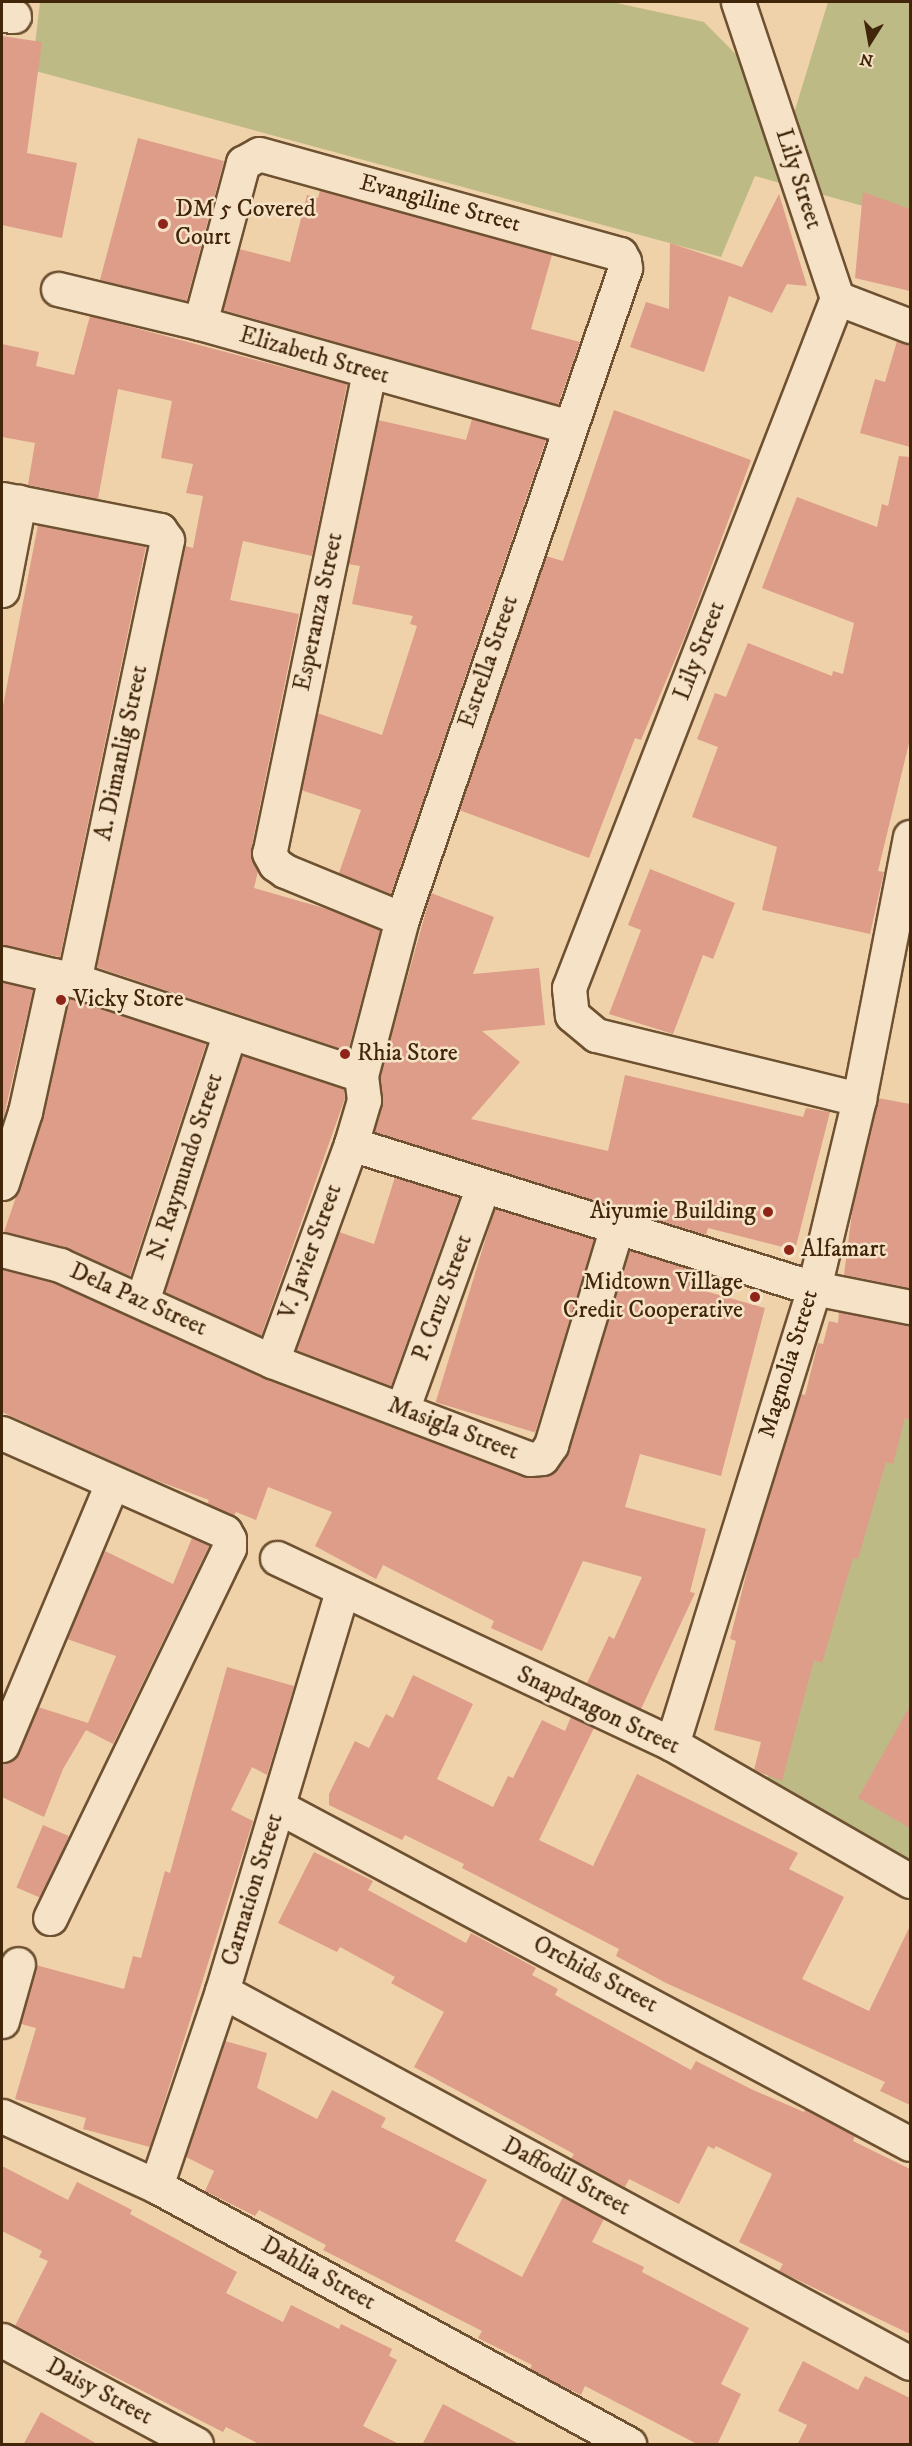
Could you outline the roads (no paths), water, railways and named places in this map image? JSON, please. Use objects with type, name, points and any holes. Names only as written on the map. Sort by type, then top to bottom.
[{"type":"street","name":"Lily Street","points":[[738,2],[837,298],[569,988],[572,1015],[596,1035],[859,1099]]},
{"type":"street","name":"Evangiline Street","points":[[200,322],[243,163],[259,154],[620,254]]},
{"type":"street","name":"Estrella Street","points":[[361,1075],[402,919],[625,268],[620,254]]},
{"type":"street","name":"Elizabeth Street","points":[[58,289],[200,322],[369,372],[569,427]]},
{"type":"street","points":[[837,298],[910,326]]},
{"type":"street","name":"Esperanza Street","points":[[369,372],[269,853],[275,864],[285,872],[402,919]]},
{"type":"street","points":[[2,590],[10,500]]},
{"type":"street","name":"A. Dimanlig Street","points":[[2,1183],[65,977],[167,540],[160,530],[10,500]]},
{"type":"street","name":"Magnolia Street","points":[[672,1744],[814,1288],[859,1099],[910,837]]},
{"type":"street","points":[[2,963],[65,977],[361,1075]]},
{"type":"street","name":"N. Raymundo Street","points":[[142,1301],[230,1032]]},
{"type":"street","name":"V. Javier Street","points":[[272,1361],[351,1144],[364,1100],[361,1075]]},
{"type":"street","points":[[351,1144],[814,1288],[910,1307]]},
{"type":"street","name":"P. Cruz Street","points":[[402,1410],[483,1186]]},
{"type":"street","name":"Masigla Street","points":[[272,1361],[530,1459],[542,1458],[551,1445],[617,1227]]},
{"type":"street","name":"Dela Paz Street","points":[[2,1250],[60,1265],[272,1361]]},
{"type":"street","points":[[4,1442],[112,1483],[225,1532],[229,1548],[50,1918]]},
{"type":"street","points":[[2,1745],[112,1483]]},
{"type":"street","name":"Snapdragon Street","points":[[277,1558],[342,1591],[672,1744],[910,1881]]},
{"type":"street","name":"Carnation Street","points":[[156,2186],[222,1991],[342,1591]]},
{"type":"street","name":"Orchids Street","points":[[279,1807],[910,2144]]},
{"type":"street","points":[[2,2020],[18,1964]]},
{"type":"street","name":"Daffodil Street","points":[[222,1991],[910,2363]]},
{"type":"street","name":"Dahlia Street","points":[[2,2116],[156,2186],[629,2445]]},
{"type":"street","name":"Daisy Street","points":[[2,2340],[196,2445]]},
{"type":"place","name":"DM 5 Covered Court","points":[[163,224]]},
{"type":"place","name":"Vicky Store","points":[[61,1000]]},
{"type":"place","name":"Rhia Store","points":[[345,1054]]},
{"type":"place","name":"Aiyumie Building","points":[[768,1212]]},
{"type":"place","name":"Alfamart","points":[[789,1250]]},
{"type":"place","name":"Midtown Village Credit Cooperative","points":[[755,1297]]}]
